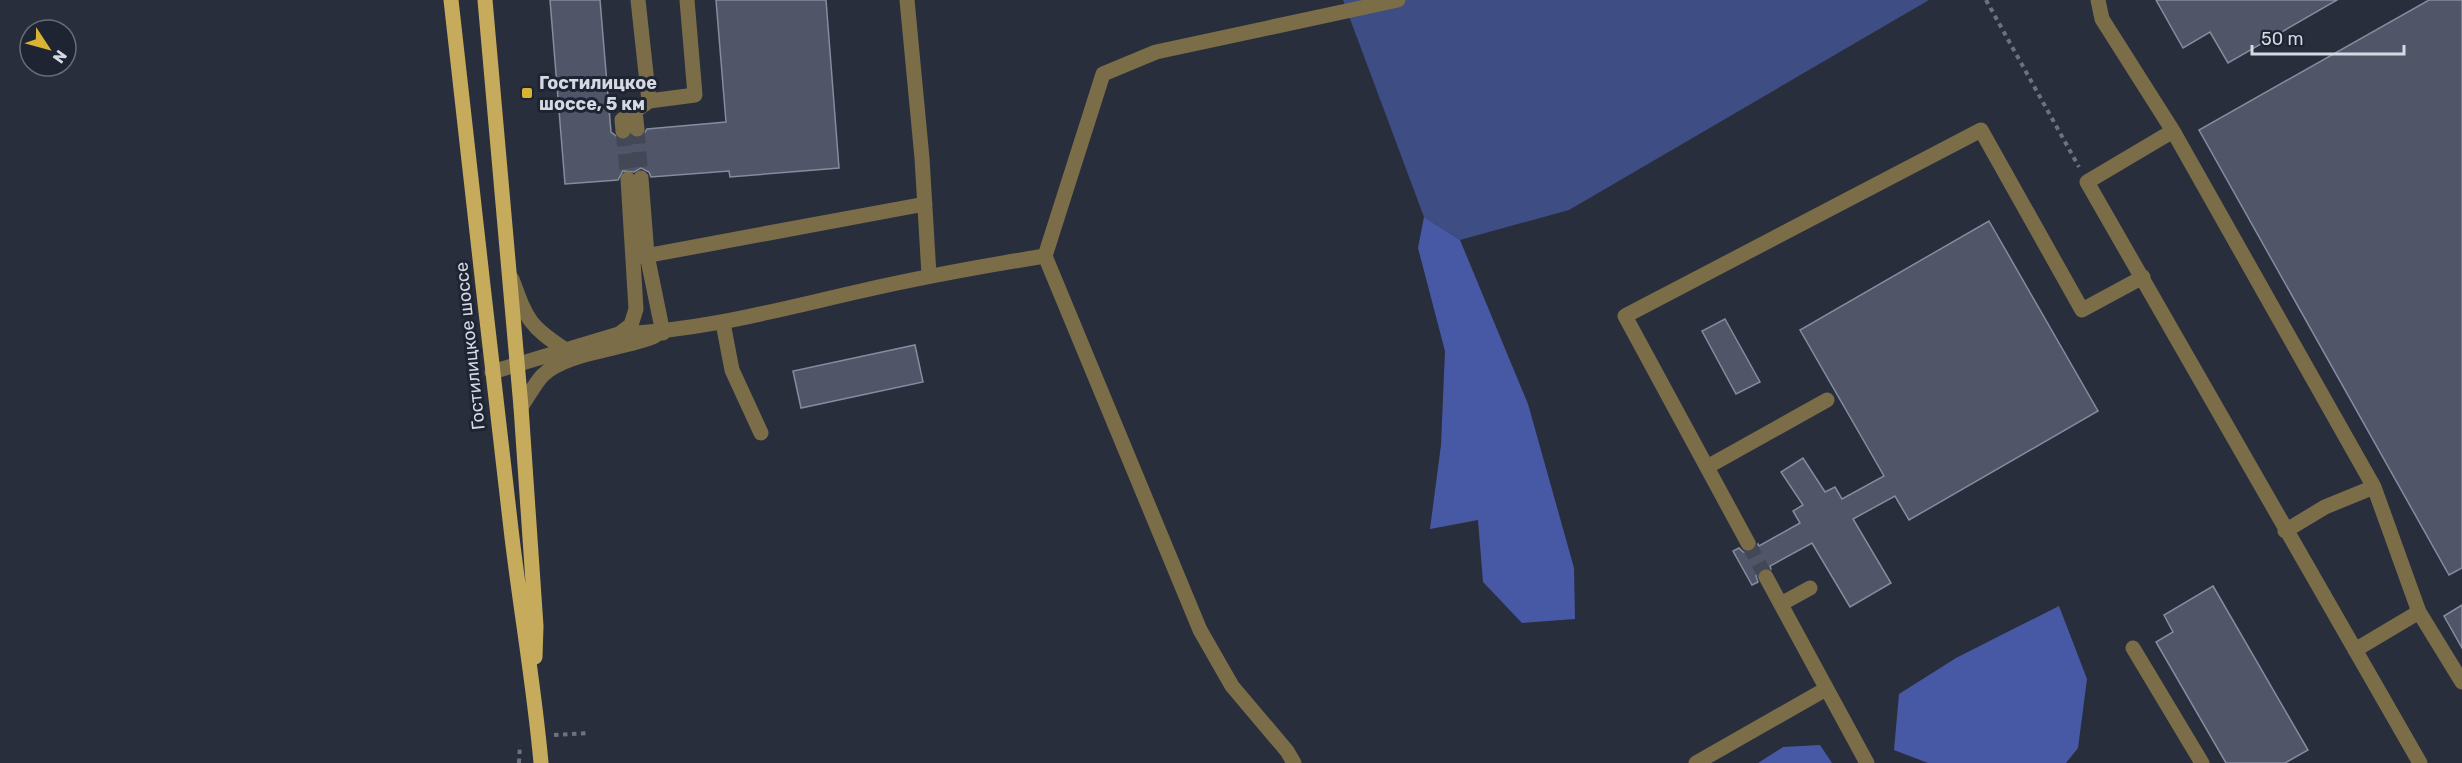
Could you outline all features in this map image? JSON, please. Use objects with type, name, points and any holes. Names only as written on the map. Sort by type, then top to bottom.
[{"type":"main road","name":"Гостилицкое шоссе","points":[[451,0],[492,372],[522,626],[534,687],[541,763]]},
{"type":"main road","name":"Гостилицкое шоссе","points":[[485,0],[521,407],[536,626],[534,687]]},
{"type":"street","points":[[638,0],[650,101]]},
{"type":"street","points":[[630,130],[622,120],[650,101],[695,95],[687,0]]},
{"type":"street","points":[[907,0],[929,275]]},
{"type":"street","points":[[1294,763],[1287,751],[1232,686],[1200,630],[1045,256],[1103,74],[1156,52],[1398,0]]},
{"type":"street","points":[[2098,0],[2102,19],[2173,131],[2374,487],[2419,612],[2462,682]]},
{"type":"street","points":[[1748,543],[1625,316],[1981,130],[2082,310],[2143,277]]},
{"type":"street","points":[[2173,131],[2087,182],[2420,763]]},
{"type":"street","points":[[619,334],[631,325],[636,309],[641,256],[635,178]]},
{"type":"street","points":[[641,256],[925,204]]},
{"type":"street","points":[[641,256],[663,333]]},
{"type":"street","points":[[492,372],[619,334],[663,333],[723,323],[929,275],[1045,256]]},
{"type":"street","points":[[509,272],[524,312],[538,332],[566,350]]},
{"type":"street","points":[[723,323],[732,370],[761,433]]},
{"type":"street","points":[[521,407],[543,375],[566,360],[633,345],[663,333]]},
{"type":"street","points":[[1707,467],[1827,400]]},
{"type":"street","points":[[2285,531],[2325,507],[2374,487]]},
{"type":"street","points":[[1766,577],[1867,763]]},
{"type":"street","points":[[1781,604],[1810,588]]},
{"type":"street","points":[[2355,651],[2419,612]]},
{"type":"street","points":[[2133,648],[2202,763]]},
{"type":"street","points":[[1696,763],[1826,689]]},
{"type":"path","points":[[1986,0],[2087,182]]},
{"type":"shaded area","points":[[1343,0],[1929,0],[1569,210],[1460,240],[1424,217]]},
{"type":"shaded area","points":[[1424,217],[1460,240],[1528,404],[1574,568],[1575,619],[1522,623],[1483,582],[1478,520],[1430,529],[1441,445],[1445,351],[1418,248]]},
{"type":"shaded area","points":[[2059,606],[2087,679],[2078,748],[2066,763],[1928,763],[1894,750],[1899,694],[1956,658]]},
{"type":"shaded area","points":[[1820,745],[1832,763],[1758,763],[1783,747]]},
{"type":"building","points":[[550,0],[600,0],[611,132],[623,141],[631,136],[642,137],[647,129],[726,122],[716,0],[826,0],[839,168],[730,177],[729,171],[651,177],[649,172],[641,168],[634,172],[623,171],[618,180],[565,184]]},
{"type":"building","points":[[2156,0],[2337,0],[2228,63],[2210,32],[2183,48]]},
{"type":"building","points":[[2429,0],[2462,0],[2462,568],[2449,575],[2199,130]]},
{"type":"building","points":[[1989,221],[2098,411],[1909,520],[1895,496],[1853,519],[1891,583],[1850,607],[1812,543],[1770,566],[1771,569],[1761,569],[1756,576],[1758,582],[1752,585],[1733,551],[1739,548],[1743,552],[1752,552],[1758,544],[1759,546],[1800,523],[1793,511],[1803,505],[1781,472],[1803,458],[1825,492],[1835,487],[1842,499],[1884,476],[1800,330]]},
{"type":"building","points":[[1725,319],[1760,382],[1736,394],[1702,331]]},
{"type":"building","points":[[915,345],[923,382],[801,408],[793,371]]},
{"type":"building","points":[[2213,586],[2308,750],[2285,763],[2226,763],[2156,642],[2173,632],[2164,615]]},
{"type":"building","points":[[2462,605],[2462,648],[2444,616]]},
{"type":"tunnel","points":[[637,129],[641,178]]},
{"type":"tunnel","points":[[623,131],[628,179]]},
{"type":"tunnel","points":[[1748,543],[1766,577]]},
{"type":"place","name":"Гостилицкое шоссе, 5 км","points":[[527,93]]}]
